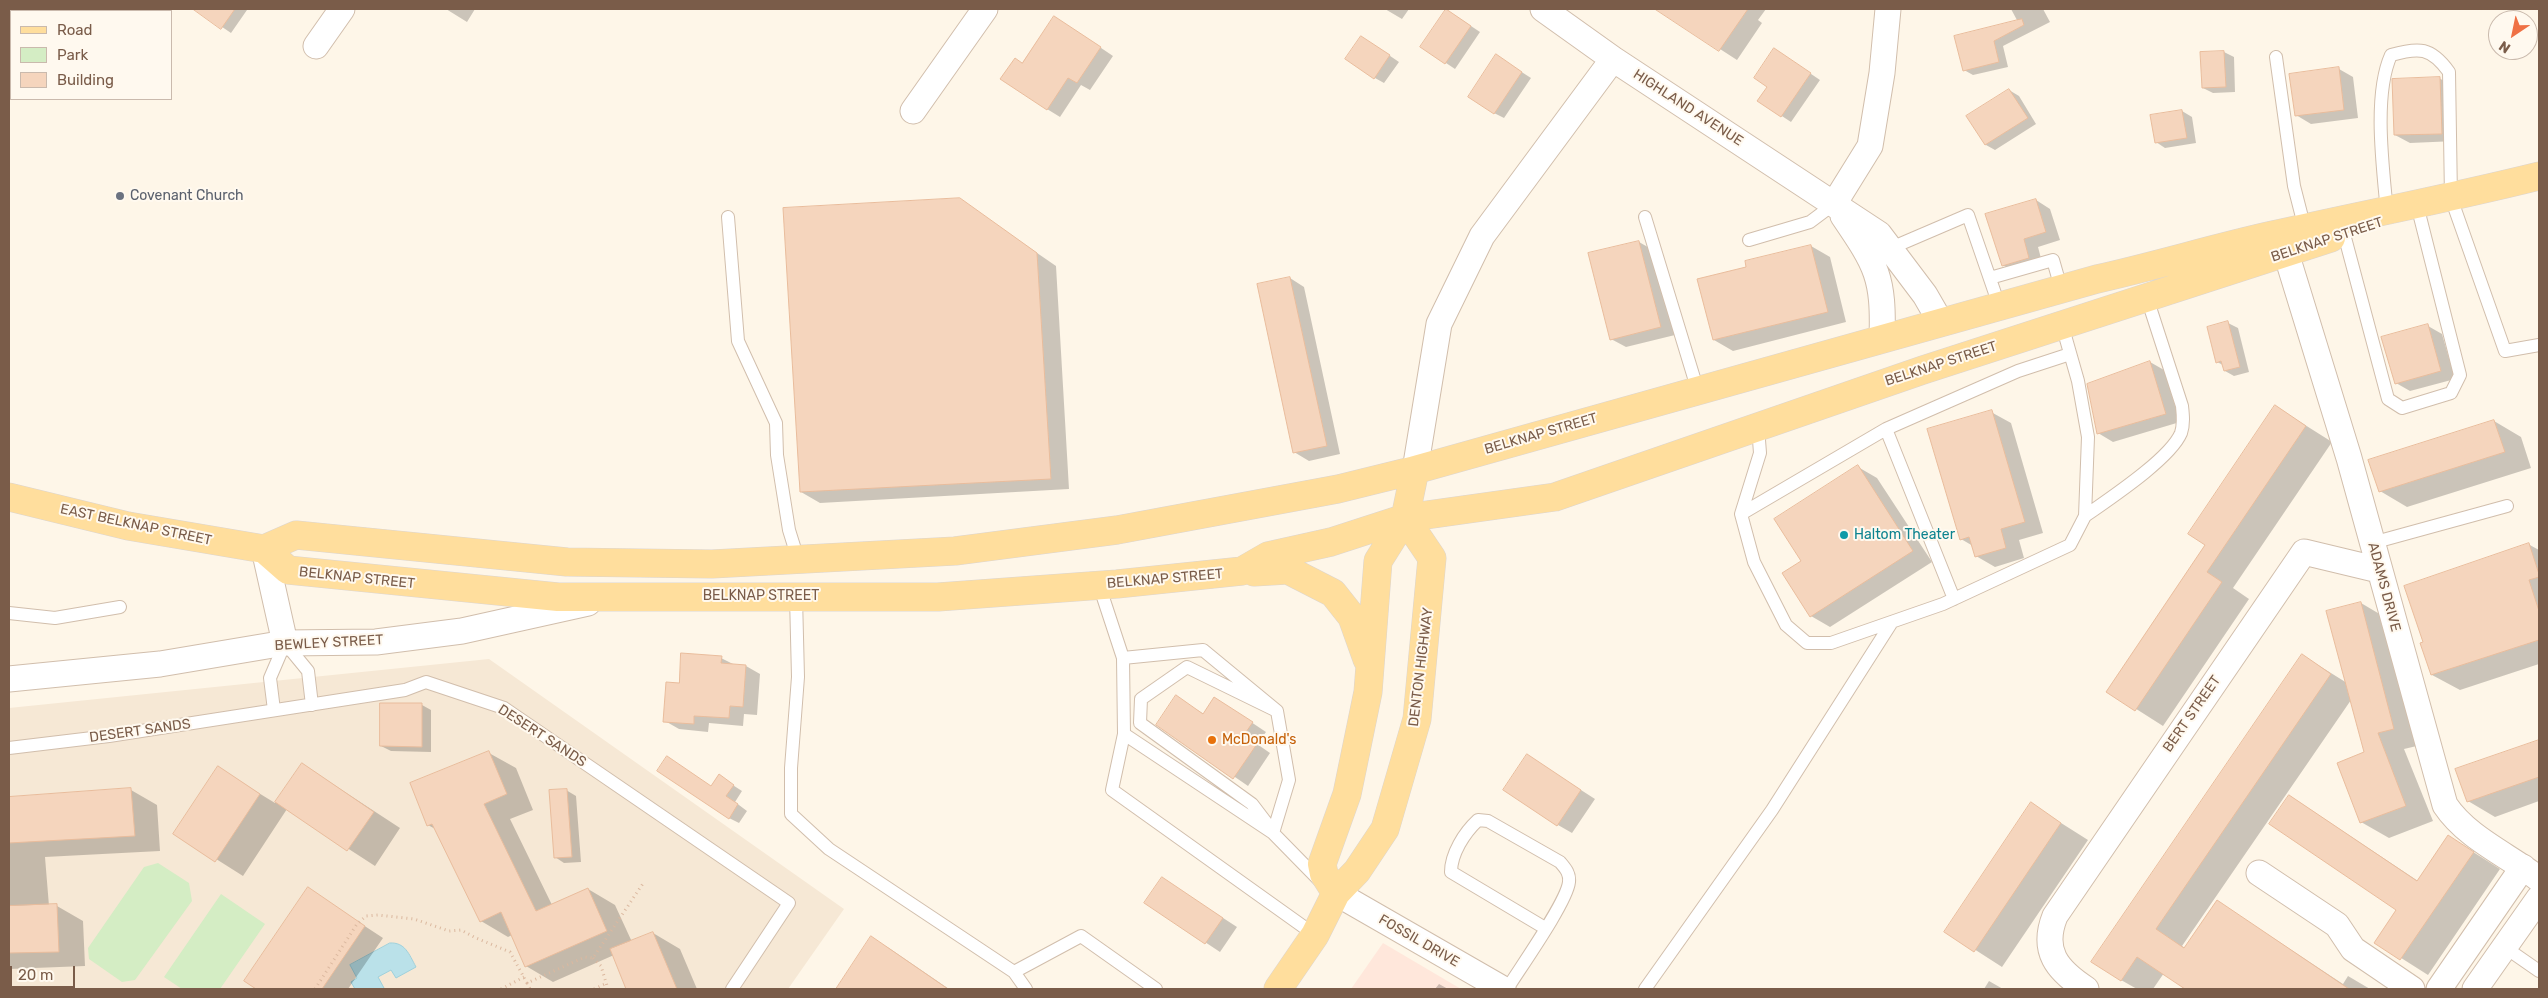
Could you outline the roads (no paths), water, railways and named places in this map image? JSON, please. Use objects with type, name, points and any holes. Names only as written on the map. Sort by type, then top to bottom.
[{"type":"main road","name":"BELKNAP STREET","points":[[2452,198],[2062,325],[1556,496],[1405,518],[1331,542],[1268,556],[1242,571],[1099,585],[938,596],[558,597],[288,570],[264,550],[296,535],[567,562],[712,564],[955,550],[1117,530],[1319,492],[1415,470],[2061,288],[2305,229],[2452,198],[2539,176]]},
{"type":"main road","points":[[1336,892],[1324,874],[1322,864],[1347,794],[1368,692],[1378,561],[1405,518],[1415,470]]},
{"type":"main road","name":"EAST BELKNAP STREET","points":[[9,497],[128,526],[264,550]]},
{"type":"main road","name":"DENTON HIGHWAY","points":[[1278,989],[1315,935],[1336,892],[1357,871],[1385,829],[1418,719],[1432,558],[1405,518]]},
{"type":"main road","points":[[1242,571],[1288,570],[1333,593],[1352,617],[1370,667]]},
{"type":"street","points":[[316,46],[342,9]]},
{"type":"street","points":[[913,111],[985,9]]},
{"type":"street","name":"HIGHLAND AVENUE","points":[[1543,9],[1614,59],[1879,234],[1891,248],[1940,321]]},
{"type":"street","points":[[1882,339],[1882,293],[1879,276],[1865,249],[1834,204],[1870,146],[1882,73],[1888,9]]},
{"type":"street","points":[[1415,470],[1439,324],[1482,236],[1614,59]]},
{"type":"street","name":"ADAMS DRIVE","points":[[2286,253],[2372,543],[2445,806],[2454,819],[2466,830],[2525,875]]},
{"type":"street","points":[[264,550],[285,643]]},
{"type":"street","name":"BERT STREET","points":[[2086,989],[2056,964],[2050,946],[2049,932],[2055,916],[2304,552],[2379,570]]},
{"type":"street","name":"BEWLEY STREET","points":[[9,679],[160,664],[285,643],[376,642],[462,631],[617,597]]},
{"type":"street","points":[[2259,873],[2337,925],[2353,949],[2412,989]]},
{"type":"street","points":[[2439,989],[2525,875]]},
{"type":"street","name":"FOSSIL DRIVE","points":[[1336,892],[1503,989]]},
{"type":"street","points":[[2475,989],[2503,946],[2539,898]]},
{"type":"lane","points":[[2387,212],[2382,150],[2383,79],[2391,55],[2417,49],[2428,52],[2441,61],[2449,72],[2452,198],[2505,351],[2539,345]]},
{"type":"lane","points":[[2276,57],[2294,186],[2305,229]]},
{"type":"lane","points":[[1749,240],[1810,222],[1834,204]]},
{"type":"lane","points":[[2344,234],[2388,399],[2402,408],[2430,401],[2450,393],[2460,375],[2418,209]]},
{"type":"lane","points":[[1891,248],[1968,215],[1999,305]]},
{"type":"lane","points":[[728,217],[738,341],[776,423],[778,464],[789,530],[798,559]]},
{"type":"lane","points":[[1645,217],[1698,391]]},
{"type":"lane","points":[[1990,278],[2053,260],[2061,288]]},
{"type":"lane","points":[[2085,516],[2129,484],[2170,449],[2180,433],[2184,418],[2182,406],[2147,298]]},
{"type":"lane","points":[[1758,427],[1760,453],[1741,514],[1754,562],[1786,625],[1807,643],[1832,643],[1954,599],[2070,545],[2085,516],[2088,437],[2078,381],[2062,325]]},
{"type":"lane","points":[[1741,514],[1886,430],[2018,371],[2070,354]]},
{"type":"lane","points":[[1886,430],[1954,599]]},
{"type":"lane","points":[[2372,543],[2507,506]]},
{"type":"lane","points":[[1099,585],[1123,658],[1124,734],[1112,790],[1315,935]]},
{"type":"lane","points":[[796,597],[798,677],[791,768],[791,814],[829,849],[1014,972],[1026,989]]},
{"type":"lane","points":[[9,613],[55,618],[120,607]]},
{"type":"lane","points":[[1645,989],[1772,810],[1892,622]]},
{"type":"lane","points":[[274,710],[270,678],[285,643],[308,671],[312,704]]},
{"type":"lane","points":[[1123,658],[1203,650],[1277,711],[1289,780],[1274,833]]},
{"type":"lane","points":[[1277,711],[1188,667],[1141,699],[1140,723],[1252,804],[1274,833],[1315,876],[1336,892]]},
{"type":"lane","name":"DESERT SANDS","points":[[9,748],[109,736],[405,690],[426,682],[504,708],[789,903],[732,989]]},
{"type":"lane","points":[[1124,734],[1274,833]]},
{"type":"lane","points":[[1507,989],[1545,928],[1563,899],[1569,882],[1568,871],[1560,862],[1488,821],[1478,820],[1470,828],[1451,861],[1451,872],[1545,928]]},
{"type":"lane","points":[[1014,972],[1081,936],[1156,989]]},
{"type":"lane","points":[[2503,946],[2539,971]]},
{"type":"water","points":[[390,943],[399,944],[403,947],[409,953],[416,967],[396,978],[391,970],[378,977],[384,988],[355,989],[351,982],[357,978],[350,965]]},
{"type":"place","name":"Covenant Church","points":[[120,196]]},
{"type":"place","name":"Haltom Theater","points":[[1844,535]]},
{"type":"place","name":"McDonald's","points":[[1212,740]]}]
